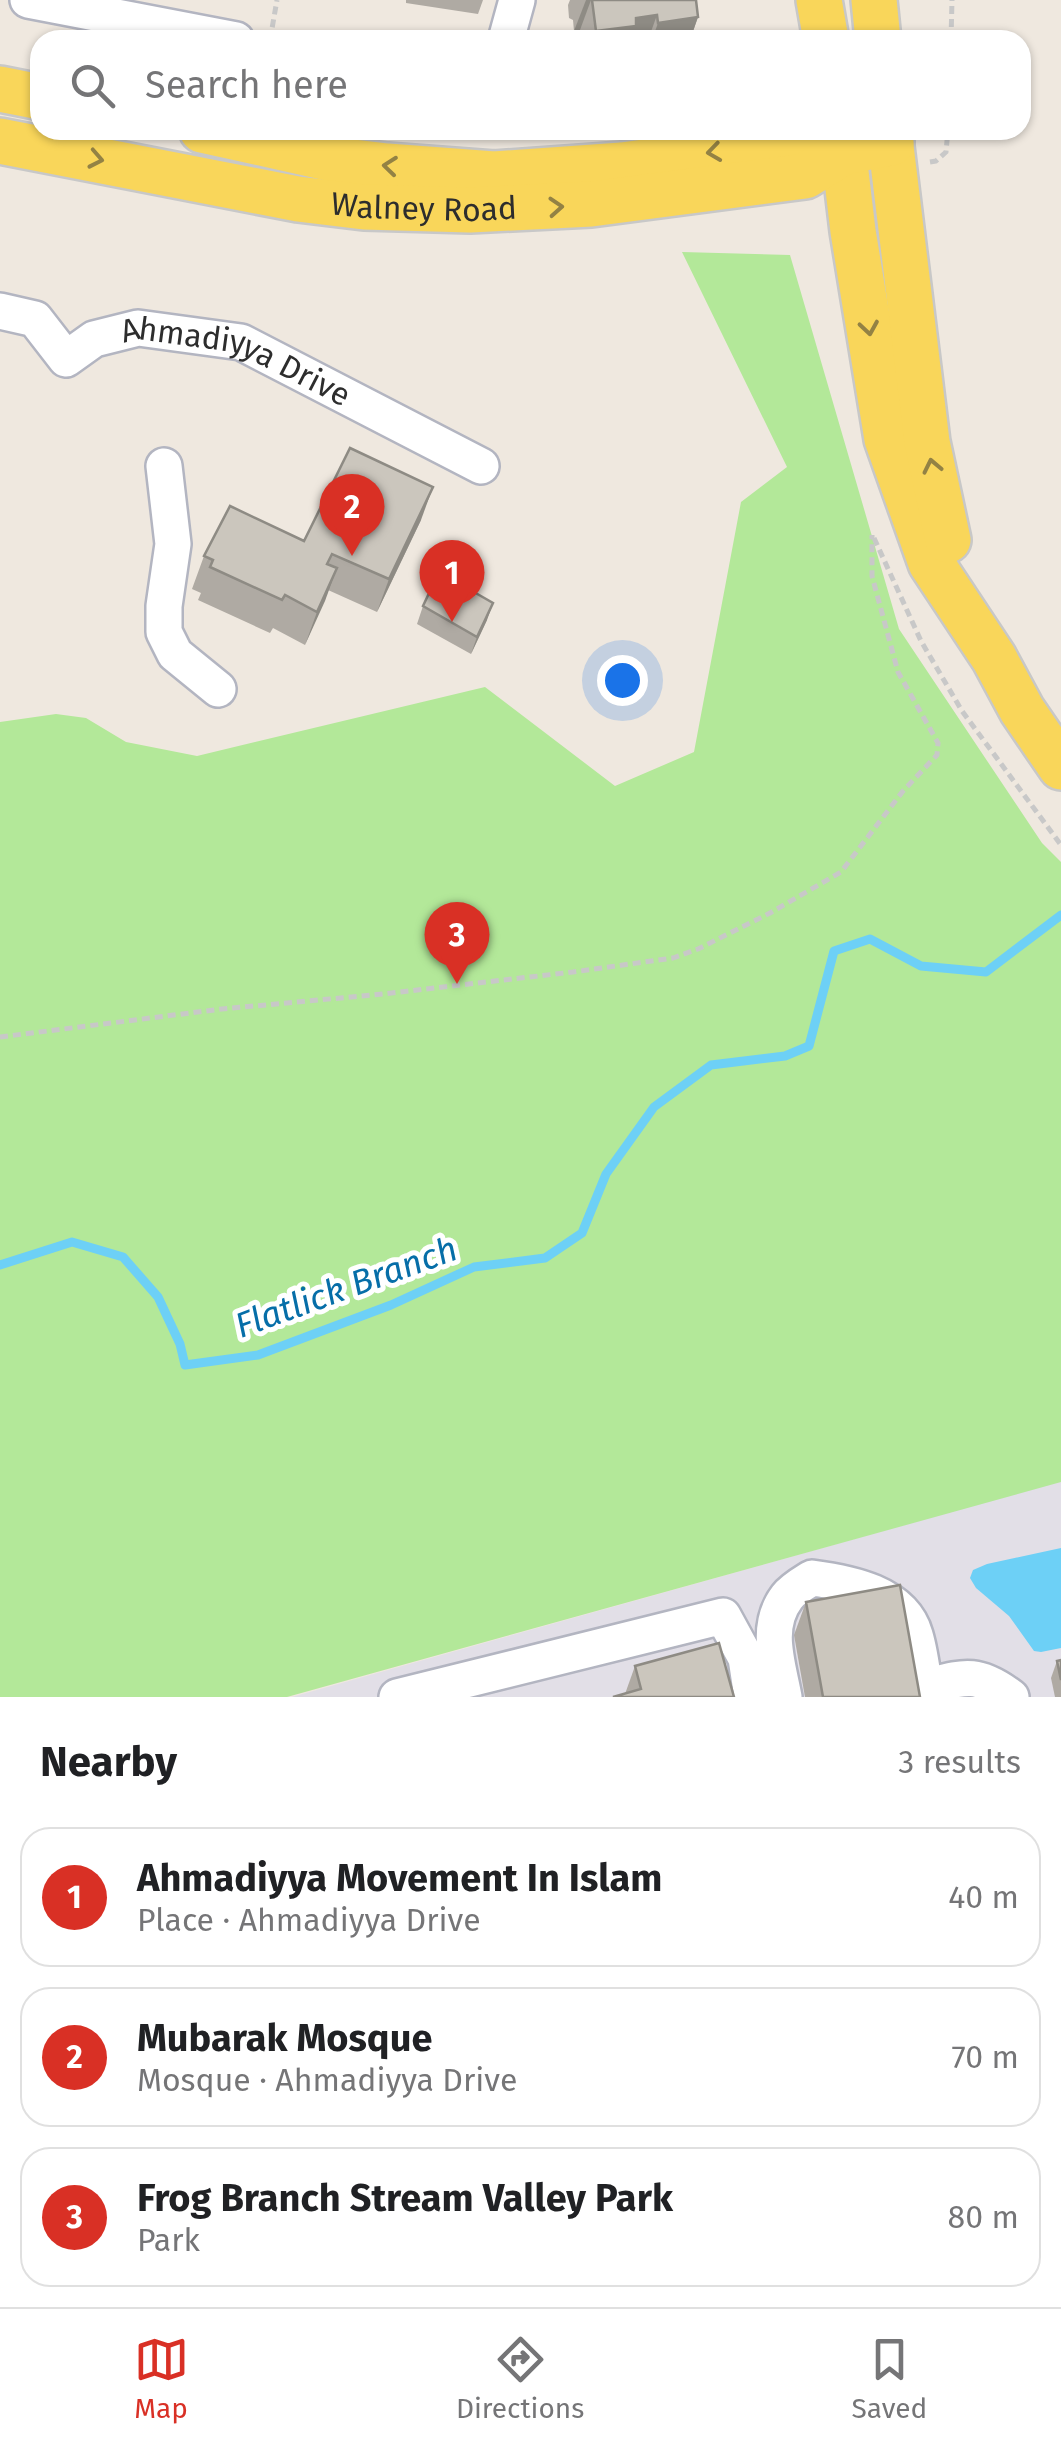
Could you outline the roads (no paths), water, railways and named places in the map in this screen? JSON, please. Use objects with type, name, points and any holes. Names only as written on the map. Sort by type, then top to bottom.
[{"type":"main road","points":[[819,0],[824,30]]},
{"type":"main road","points":[[874,0],[877,30]]},
{"type":"main road","points":[[0,89],[30,95]]},
{"type":"main road","name":"Walney Road","points":[[247,140],[337,160],[494,174],[622,164],[799,141],[901,146]]},
{"type":"main road","name":"Walney Road","points":[[0,141],[298,199],[364,208],[514,210],[805,176],[842,141]]},
{"type":"main road","points":[[842,141],[887,439],[932,563],[1061,768]]},
{"type":"main road","points":[[901,146],[927,442],[948,540],[994,658]]},
{"type":"street","points":[[28,0],[164,30]]},
{"type":"street","points":[[509,30],[517,0]]},
{"type":"street","name":"Ahmadiyya Drive","points":[[0,311],[35,319],[66,359],[94,339],[138,328],[241,342],[481,466]]},
{"type":"street","points":[[164,466],[173,544],[164,632],[174,654],[218,688]]},
{"type":"street","points":[[784,1697],[772,1634],[788,1596],[812,1578],[839,1581],[881,1596],[903,1612],[915,1633],[925,1692],[966,1677],[980,1680],[1010,1697]]},
{"type":"street","points":[[397,1697],[723,1616],[746,1658],[752,1697]]},
{"type":"water","points":[[1061,1548],[1061,1648],[1034,1651],[1009,1616],[970,1578],[973,1570],[987,1564]]},
{"type":"waterway","name":"Flatlick Branch","points":[[0,1265],[72,1242],[123,1257],[158,1297],[180,1344],[185,1365],[258,1355],[391,1305],[474,1267],[545,1258],[582,1233],[606,1174],[654,1107],[711,1065],[785,1056],[809,1046],[834,951],[870,939],[921,966],[986,972],[1061,915]]},
{"type":"place","name":"Mubarak Mosque","points":[[352,556]]},
{"type":"place","name":"Ahmadiyya Movement In Islam","points":[[452,622]]},
{"type":"place","name":"Frog Branch Stream Valley Park","points":[[457,984]]}]
